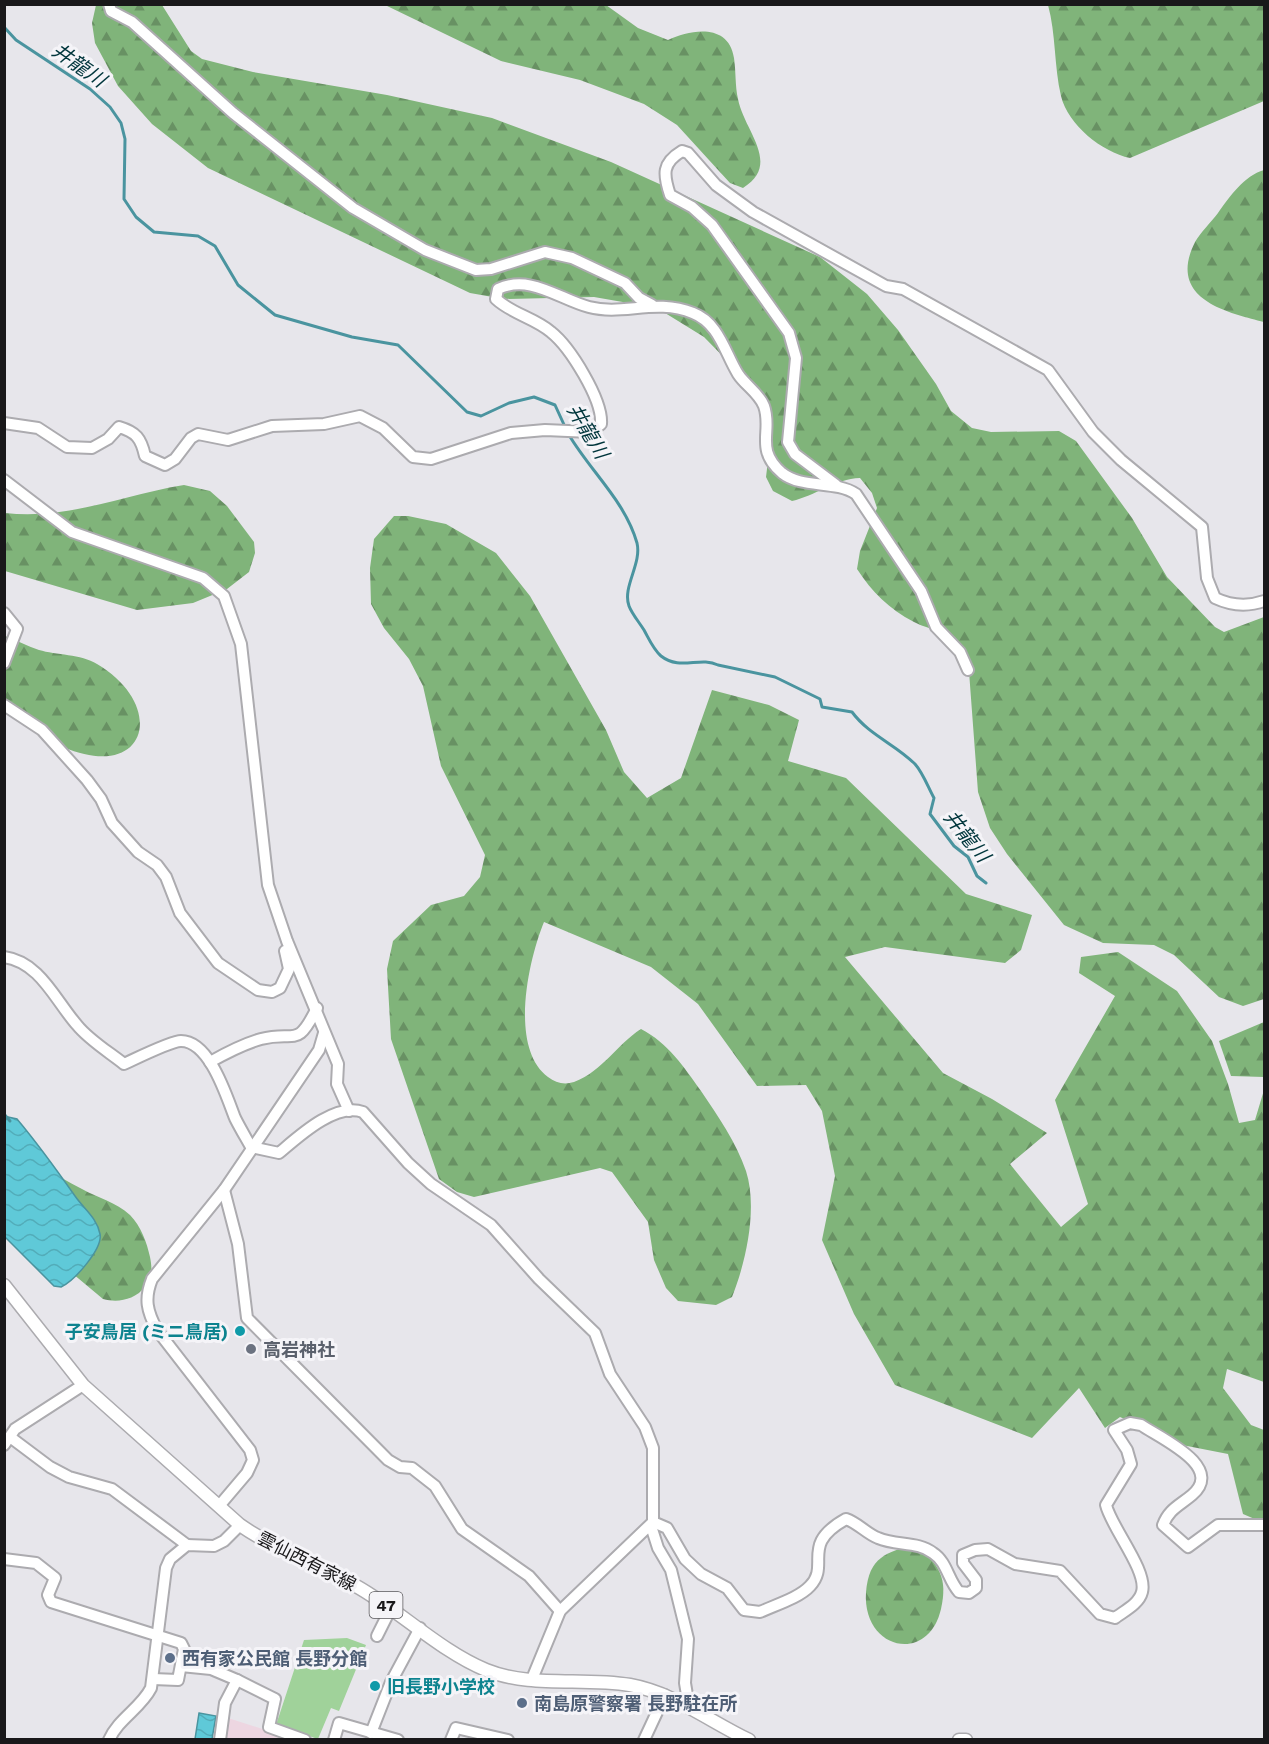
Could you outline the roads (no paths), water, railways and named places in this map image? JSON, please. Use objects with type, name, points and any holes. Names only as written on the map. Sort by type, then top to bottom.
[{"type":"main road","name":"雲仙西有家線","points":[[4,1285],[83,1385],[240,1525],[258,1538],[356,1586],[486,1670],[532,1679],[599,1681],[632,1685],[665,1695],[749,1740]]},
{"type":"main road","points":[[959,1740],[966,1740]]},
{"type":"street","points":[[109,4],[111,11],[132,22],[233,113],[344,201],[425,250],[476,270],[491,269],[545,252],[572,258],[625,284],[639,298],[652,305],[696,314],[714,330],[738,374],[763,403],[766,413],[766,450],[784,475],[795,479],[836,485]]},
{"type":"street","points":[[968,670],[960,652],[936,627],[921,591],[856,494],[836,485],[795,454],[788,442],[796,358],[789,333],[712,225],[693,207],[670,195],[664,177],[666,164],[670,158],[682,150],[688,153],[716,185],[753,212],[886,286],[903,289],[1048,370],[1093,432],[1121,460],[1202,527],[1207,578],[1215,598],[1225,603],[1246,606],[1264,601]]},
{"type":"street","points":[[4,423],[38,428],[68,447],[92,448],[108,439],[119,427],[134,432],[141,441],[145,456],[165,465],[175,459],[191,438],[198,434],[228,440],[272,426],[324,424],[360,416],[383,428],[413,457],[431,459],[511,433],[545,429],[591,432],[601,424],[602,415],[573,359],[551,332],[504,306],[496,298],[498,289],[507,285],[544,288],[589,307],[610,309],[652,305]]},
{"type":"street","points":[[4,480],[72,532],[203,578],[224,596],[241,644],[268,885],[287,941],[317,1008],[324,1032],[338,1064],[337,1084],[349,1111]]},
{"type":"street","points":[[4,613],[17,629],[4,663]]},
{"type":"street","points":[[4,705],[42,730],[94,789],[112,823],[138,852],[157,865],[166,877],[180,913],[218,963],[258,990],[272,992],[283,984],[289,969],[285,952],[287,941]]},
{"type":"street","points":[[4,957],[20,960],[46,983],[78,1027],[124,1064],[180,1041],[191,1045],[210,1062],[222,1081],[236,1119],[251,1147],[279,1153],[309,1127],[349,1111],[363,1112],[408,1163],[431,1184],[491,1225],[539,1279],[595,1333],[610,1374],[645,1427],[653,1448],[652,1524],[658,1548],[671,1570],[688,1639],[685,1683],[689,1707]]},
{"type":"street","points":[[210,1062],[263,1038],[293,1038],[299,1035],[306,1029],[317,1008]]},
{"type":"street","points":[[219,1506],[247,1473],[253,1460],[250,1450],[157,1330],[146,1303],[152,1279],[224,1190],[251,1147],[319,1050],[324,1032]]},
{"type":"street","points":[[224,1190],[238,1244],[247,1318],[388,1460],[400,1467],[412,1468],[435,1486],[462,1529],[529,1576],[560,1611]]},
{"type":"street","points":[[83,1385],[15,1429],[7,1441],[69,1477],[112,1489],[187,1545],[214,1546],[224,1541],[240,1525]]},
{"type":"street","points":[[652,1524],[667,1528],[685,1559],[701,1574],[727,1588],[744,1610],[752,1613],[760,1612],[810,1587],[816,1573],[819,1542],[830,1528],[846,1519],[878,1538],[913,1545],[933,1552],[944,1563],[951,1584],[959,1592],[969,1593],[976,1588],[976,1580],[963,1563],[963,1555],[975,1550],[988,1549],[1015,1564],[1060,1571],[1101,1614],[1115,1618],[1137,1602],[1142,1593],[1143,1584],[1132,1557],[1108,1516],[1106,1505],[1131,1464],[1127,1450],[1114,1430],[1130,1423],[1141,1425],[1199,1465],[1203,1477],[1200,1485],[1193,1494],[1168,1512],[1163,1525],[1178,1540],[1188,1547],[1218,1525],[1264,1524]]},
{"type":"street","points":[[532,1679],[560,1611],[652,1524]]},
{"type":"street","points":[[109,1740],[116,1727],[148,1695],[153,1679],[159,1637],[166,1568],[170,1559],[187,1545]]},
{"type":"street","points":[[4,1559],[36,1563],[55,1578],[48,1595],[51,1602],[181,1643],[184,1648],[179,1678],[175,1682],[153,1679]]},
{"type":"street","points":[[377,1636],[390,1608]]},
{"type":"street","points":[[371,1733],[391,1682],[420,1628]]},
{"type":"street","points":[[181,1666],[211,1670],[237,1680],[275,1700],[269,1728],[306,1740]]},
{"type":"street","points":[[220,1740],[225,1703],[237,1680]]},
{"type":"street","points":[[644,1740],[665,1695]]},
{"type":"street","points":[[334,1740],[339,1723],[398,1740]]},
{"type":"street","points":[[451,1740],[456,1728],[508,1740]]},
{"type":"water","points":[[8,1117],[17,1119],[25,1128],[93,1218],[100,1234],[100,1240],[92,1256],[80,1272],[61,1287],[54,1286],[5,1237],[4,1122]]},
{"type":"water","points":[[199,1713],[216,1716],[212,1739],[195,1739]]},
{"type":"waterway","name":"井龍川","points":[[4,27],[16,40],[90,89],[110,107],[121,123],[125,139],[124,199],[136,217],[154,232],[198,236],[215,246],[238,285],[275,315],[352,337],[398,345],[467,412],[481,416],[509,403],[534,397],[555,405],[566,429]]},
{"type":"waterway","name":"井龍川","points":[[569,435],[616,500],[632,528],[638,551],[628,591],[629,606],[658,653],[675,662],[711,663],[775,677],[820,699],[822,707],[852,712],[866,727],[915,764],[934,798],[930,814],[954,846],[968,857],[977,876],[986,883]]},
{"type":"waterway","points":[[4,1114],[10,1121]]},
{"type":"place","name":"子安鳥居 (ミニ鳥居)","points":[[240,1331]]},
{"type":"place","name":"高岩神社","points":[[251,1349]]},
{"type":"place","name":"西有家公民館 長野分館","points":[[170,1658]]},
{"type":"place","name":"旧長野小学校","points":[[375,1686]]},
{"type":"place","name":"南島原警察署 長野駐在所","points":[[522,1703]]}]
